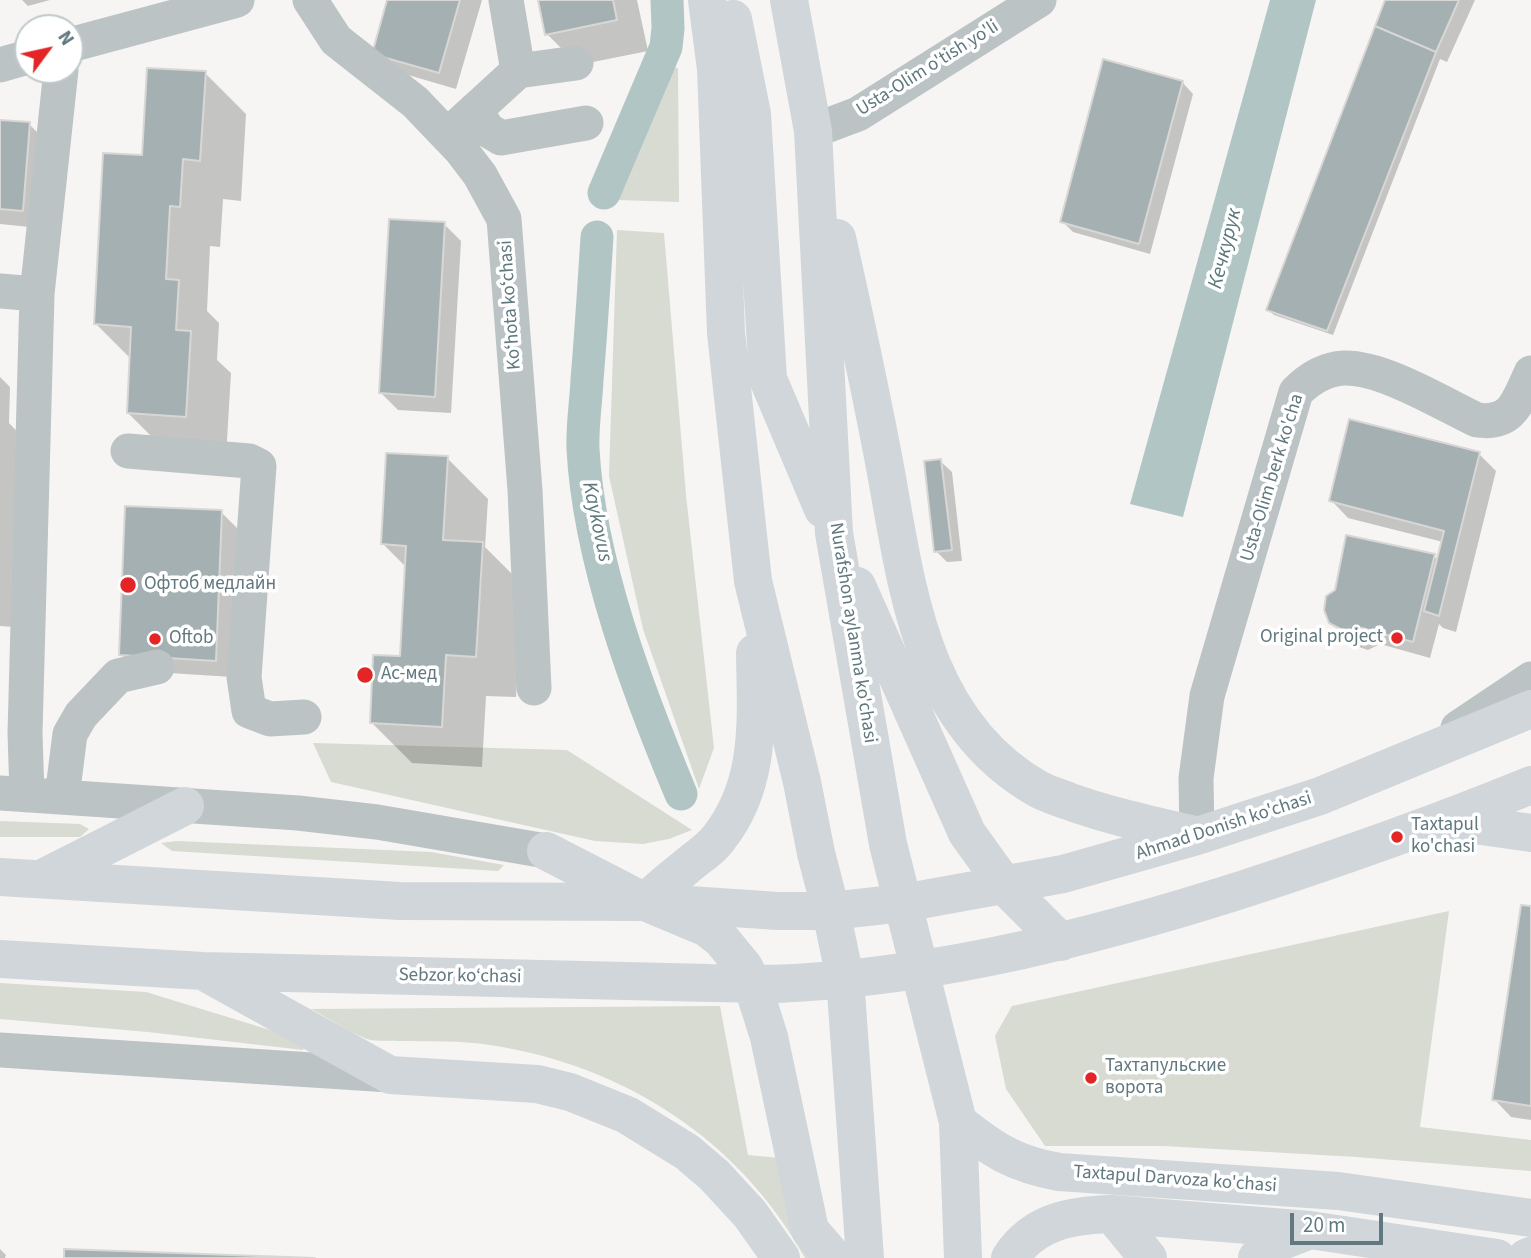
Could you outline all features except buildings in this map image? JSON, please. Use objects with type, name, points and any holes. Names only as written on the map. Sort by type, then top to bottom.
[{"type":"main road","points":[[645,902],[688,864],[703,855],[719,838],[743,796],[754,754],[756,704],[753,581],[726,333],[716,69],[707,0]]},
{"type":"main road","points":[[729,0],[752,114],[768,379],[967,833],[1004,886],[1061,942]]},
{"type":"main road","name":"Nurafshon aylanma ko'chasi","points":[[789,0],[813,131],[834,533],[888,845],[958,1122],[963,1258]]},
{"type":"main road","points":[[813,131],[864,360],[911,604],[927,656],[947,698],[973,736],[1016,775],[1040,790],[1117,817],[1198,836]]},
{"type":"main road","points":[[753,581],[802,782],[845,978],[865,1258]]},
{"type":"main road","name":"Ahmad Donish ko'chasi","points":[[903,903],[1063,874],[1198,836],[1320,796],[1531,709]]},
{"type":"main road","points":[[920,970],[1061,942],[1222,896],[1444,821],[1531,785]]},
{"type":"main road","points":[[41,879],[185,806]]},
{"type":"main road","points":[[1444,821],[1531,833]]},
{"type":"main road","points":[[546,851],[626,867],[670,868],[688,864]]},
{"type":"main road","points":[[546,851],[645,902],[707,928],[733,952],[752,983],[769,1037],[810,1230],[834,1258]]},
{"type":"main road","points":[[0,877],[400,901],[645,902],[778,911],[831,911],[903,903]]},
{"type":"main road","name":"Sebzor ko‘chasi","points":[[0,959],[203,971],[752,983],[793,983],[920,970]]},
{"type":"main road","points":[[203,971],[390,1075],[537,1084],[604,1104],[658,1133],[687,1152],[714,1175],[750,1214],[781,1258]]},
{"type":"main road","name":"Taxtapul Darvoza ko'chasi","points":[[958,1122],[999,1153],[1028,1166],[1059,1172],[1338,1191],[1526,1215]]},
{"type":"main road","points":[[1112,1214],[1148,1258]]},
{"type":"main road","name":"Taxtapul Darvoza ko'chasi","points":[[1010,1258],[1020,1243],[1051,1224],[1087,1215],[1112,1214],[1310,1230],[1410,1252],[1497,1258]]},
{"type":"main road","points":[[1257,1258],[1282,1241],[1310,1230]]},
{"type":"main road","points":[[1526,1258],[1531,1256]]},
{"type":"street","points":[[84,42],[237,0]]},
{"type":"street","name":"Koʻhota koʻchasi","points":[[310,0],[336,40],[387,78],[448,135],[480,175],[504,219],[525,491],[534,688]]},
{"type":"street","points":[[506,0],[518,71]]},
{"type":"street","name":"Usta-Olim o'tish yo'li","points":[[813,131],[858,114],[1040,0]]},
{"type":"street","points":[[448,135],[518,71],[576,63]]},
{"type":"street","points":[[60,84],[37,294],[25,733],[14,794],[377,822],[546,851]]},
{"type":"street","points":[[475,110],[488,130],[501,138],[586,123]]},
{"type":"street","points":[[0,291],[37,294]]},
{"type":"street","name":"Usta-Olim berk ko'cha","points":[[1198,836],[1196,778],[1207,696],[1296,392],[1309,379],[1326,371],[1343,368],[1360,370],[1395,381],[1477,420],[1490,422],[1511,411],[1531,373]]},
{"type":"street","points":[[128,451],[249,461],[259,466],[244,677],[249,711],[270,719],[304,717]]},
{"type":"street","points":[[62,797],[70,734],[81,715],[118,676],[157,667]]},
{"type":"street","points":[[1419,755],[1531,679]]},
{"type":"street","points":[[0,1050],[390,1075]]},
{"type":"shaded area","points":[[666,66],[678,68],[679,202],[617,200],[619,180]]},
{"type":"shaded area","points":[[617,230],[664,233],[686,495],[714,748],[699,789],[643,629],[609,476]]},
{"type":"shaded area","points":[[313,743],[567,750],[692,830],[669,839],[643,844],[595,841],[331,782]]},
{"type":"shaded area","points":[[0,821],[80,824],[89,829],[80,837],[0,837]]},
{"type":"shaded area","points":[[177,841],[431,852],[504,865],[498,871],[172,851],[161,843]]},
{"type":"shaded area","points":[[1449,911],[1420,1127],[1531,1140],[1531,1171],[1164,1146],[1045,1146],[1006,1089],[995,1036],[1012,1006]]},
{"type":"shaded area","points":[[0,983],[146,992],[306,1041],[303,1050],[148,1032],[0,1019]]},
{"type":"shaded area","points":[[720,1006],[748,1155],[780,1158],[812,1258],[805,1258],[778,1216],[747,1177],[673,1114],[631,1090],[586,1070],[539,1055],[490,1045],[371,1040],[311,1009]]},
{"type":"water","name":"Кечкурук","points":[[1270,0],[1316,0],[1183,517],[1130,504]]},
{"type":"waterway","name":"Kaykovus","points":[[604,193],[666,47],[667,0]]},
{"type":"waterway","name":"Kaykovus","points":[[597,237],[583,432],[587,492],[605,581],[618,625],[648,713],[681,794]]},
{"type":"place","name":"Офтоб медлайн","points":[[128,585]]},
{"type":"place","name":"Original project","points":[[1397,638]]},
{"type":"place","name":"Oftob","points":[[155,639]]},
{"type":"place","name":"Ас-мед","points":[[365,675]]},
{"type":"place","name":"Taxtapul ko'chasi","points":[[1397,837]]},
{"type":"place","name":"Тахтапульские ворота","points":[[1091,1078]]}]
